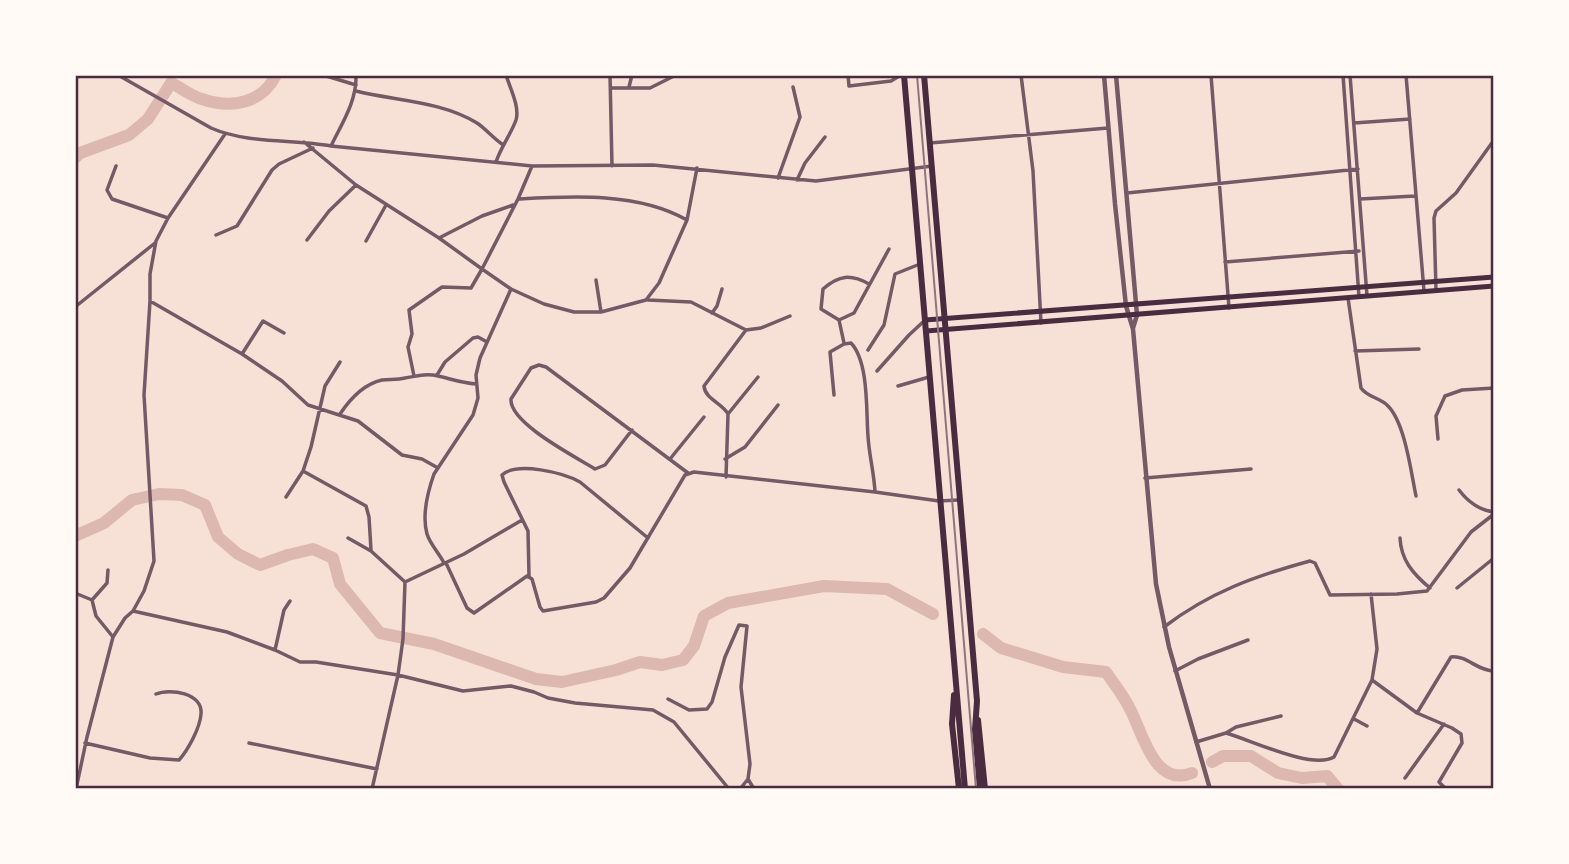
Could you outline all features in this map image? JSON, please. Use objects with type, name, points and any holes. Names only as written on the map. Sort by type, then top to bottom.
[{"type":"main road","points":[[902,75],[965,789]]},
{"type":"main road","points":[[924,75],[977,715],[975,730],[983,789]]},
{"type":"main road","points":[[922,323],[945,319],[1494,277]]},
{"type":"main road","points":[[926,331],[1494,286]]},
{"type":"main road","points":[[956,687],[952,724],[959,789]]},
{"type":"street","points":[[118,75],[225,134],[261,139],[303,141],[532,166],[697,168],[797,180],[823,181],[932,166]]},
{"type":"street","points":[[323,75],[356,85]]},
{"type":"street","points":[[331,146],[356,91],[356,75]]},
{"type":"street","points":[[496,162],[502,144],[516,120],[517,111],[506,75]]},
{"type":"street","points":[[610,75],[612,166]]},
{"type":"street","points":[[629,87],[632,75]]},
{"type":"street","points":[[611,88],[657,86],[676,75]]},
{"type":"street","points":[[848,75],[849,86],[891,81],[902,75]]},
{"type":"street","points":[[1021,75],[1029,134],[1041,323]]},
{"type":"street","points":[[1104,75],[1126,306],[1133,329],[1156,584],[1175,671],[1210,789]]},
{"type":"street","points":[[1116,75],[1137,316],[1133,329]]},
{"type":"street","points":[[1212,75],[1229,308]]},
{"type":"street","points":[[1343,75],[1359,297]]},
{"type":"street","points":[[1363,75],[1350,76],[1367,296]]},
{"type":"street","points":[[1406,75],[1424,292]]},
{"type":"street","points":[[778,178],[800,117],[793,87]]},
{"type":"street","points":[[356,91],[442,108],[479,124],[502,144]]},
{"type":"street","points":[[1353,123],[1410,119]]},
{"type":"street","points":[[930,143],[1108,128]]},
{"type":"street","points":[[76,789],[113,636],[125,618],[134,611],[144,592],[154,561],[144,387],[150,274],[156,242],[168,218],[225,134]]},
{"type":"street","points":[[797,180],[805,163],[825,137]]},
{"type":"street","points":[[1436,290],[1436,211],[1455,193],[1494,140]]},
{"type":"street","points":[[303,141],[356,185],[511,289],[544,304],[574,312],[601,312],[646,300],[685,300],[746,330],[761,328],[790,316]]},
{"type":"street","points":[[216,235],[237,226],[272,170],[313,148]]},
{"type":"street","points":[[1110,153],[1122,151]]},
{"type":"street","points":[[116,166],[107,190],[112,199],[168,218]]},
{"type":"street","points":[[414,376],[408,347],[412,334],[409,310],[442,287],[471,288],[518,199],[532,166]]},
{"type":"street","points":[[646,300],[660,283],[687,220],[697,168]]},
{"type":"street","points":[[1125,193],[1358,169]]},
{"type":"street","points":[[307,240],[329,211],[356,185]]},
{"type":"street","points":[[1360,200],[1415,196]]},
{"type":"street","points":[[518,199],[557,197],[624,201],[672,211],[687,220]]},
{"type":"street","points":[[366,241],[386,205]]},
{"type":"street","points":[[439,239],[482,216],[514,205]]},
{"type":"street","points":[[75,307],[156,242]]},
{"type":"street","points":[[839,320],[854,313],[889,249]]},
{"type":"street","points":[[1225,262],[1363,251]]},
{"type":"street","points":[[868,350],[884,325],[895,274],[920,264]]},
{"type":"street","points":[[844,344],[839,320],[821,309],[823,289],[835,279],[845,276],[859,278],[869,284]]},
{"type":"street","points":[[596,280],[601,312]]},
{"type":"street","points":[[511,289],[480,358],[478,398],[473,415],[431,482],[425,524],[430,540],[445,563],[467,608],[474,613],[519,580],[529,576]]},
{"type":"street","points":[[712,313],[722,289]]},
{"type":"street","points":[[1348,298],[1361,388],[1365,393],[1387,404],[1400,429],[1416,496]]},
{"type":"street","points":[[150,301],[242,354],[282,381],[307,405],[362,423],[402,455],[422,459],[438,468]]},
{"type":"street","points":[[242,354],[263,321],[284,333]]},
{"type":"street","points":[[877,371],[922,323]]},
{"type":"street","points":[[726,477],[728,415],[724,407],[706,394],[704,386],[746,330]]},
{"type":"street","points":[[437,375],[446,362],[474,338],[478,337],[487,342]]},
{"type":"street","points":[[834,395],[830,352],[844,344],[853,345],[862,369],[875,492]]},
{"type":"street","points":[[1355,351],[1419,349]]},
{"type":"street","points":[[286,497],[303,471],[324,386],[340,362]]},
{"type":"street","points":[[632,430],[606,465],[595,469],[535,432],[514,411],[510,399],[531,368],[539,365],[546,367],[632,430],[688,473],[939,501],[958,500]]},
{"type":"street","points":[[340,414],[348,402],[373,383],[437,375],[461,383],[477,384]]},
{"type":"street","points":[[728,415],[758,377]]},
{"type":"street","points":[[898,386],[929,377]]},
{"type":"street","points":[[1438,439],[1436,416],[1444,396],[1462,390],[1494,388]]},
{"type":"street","points":[[725,459],[745,447],[778,405]]},
{"type":"street","points":[[670,460],[704,417]]},
{"type":"street","points":[[648,538],[580,482],[556,472],[528,469],[504,472],[503,482],[530,540],[529,576],[533,580],[543,611],[601,601],[630,568],[688,473]]},
{"type":"street","points":[[1145,478],[1251,469]]},
{"type":"street","points":[[303,471],[366,506],[371,551]]},
{"type":"street","points":[[1460,490],[1469,502],[1494,513]]},
{"type":"street","points":[[1164,627],[1185,611],[1220,591],[1310,561],[1315,563],[1330,595],[1422,593],[1430,589],[1471,532],[1494,513]]},
{"type":"street","points":[[405,582],[522,520]]},
{"type":"street","points":[[348,538],[371,551],[405,582]]},
{"type":"street","points":[[1400,538],[1400,550],[1405,560],[1430,589]]},
{"type":"street","points":[[1457,588],[1494,558]]},
{"type":"street","points":[[92,600],[107,583],[108,570]]},
{"type":"street","points":[[372,789],[398,675],[403,639],[405,582]]},
{"type":"street","points":[[75,593],[92,600]]},
{"type":"street","points":[[1226,733],[1290,755],[1325,761],[1334,757],[1372,680],[1377,649],[1371,594]]},
{"type":"street","points":[[92,600],[96,617],[113,636]]},
{"type":"street","points":[[275,650],[284,610],[290,601]]},
{"type":"street","points":[[134,611],[227,632],[300,662],[316,662],[398,675],[463,691],[511,687],[575,703],[653,710],[674,722],[729,789]]},
{"type":"street","points":[[668,699],[689,710],[707,709],[712,702],[725,656],[739,625],[747,626],[741,687],[750,764],[748,779],[740,789]]},
{"type":"street","points":[[1175,671],[1248,640]]},
{"type":"street","points":[[1417,713],[1451,657],[1459,656],[1480,668],[1494,671]]},
{"type":"street","points":[[1372,680],[1417,713],[1444,724],[1463,739],[1440,778],[1439,782],[1446,789]]},
{"type":"street","points":[[85,743],[150,758],[179,760],[195,732],[200,709],[184,693],[174,690],[156,694]]},
{"type":"street","points":[[1196,743],[1236,727],[1280,716]]},
{"type":"street","points":[[1354,719],[1367,726]]},
{"type":"street","points":[[1405,778],[1444,724]]},
{"type":"street","points":[[249,743],[377,769]]},
{"type":"street","points":[[748,779],[754,789]]},
{"type":"waterway","points":[[75,158],[80,153],[129,135],[148,119],[171,83],[194,96],[223,104],[254,98],[270,85],[276,75]]},
{"type":"waterway","points":[[75,536],[104,523],[132,500],[159,494],[182,495],[205,505],[218,537],[238,554],[260,565],[313,549],[333,558],[340,584],[380,633],[434,644],[536,679],[562,682],[640,662],[662,665],[683,660],[694,646],[704,616],[728,603],[824,586],[887,589],[933,614]]},
{"type":"waterway","points":[[983,634],[1001,648],[1063,667],[1106,672],[1128,704],[1145,744],[1159,766],[1168,773],[1179,776],[1192,773]]},
{"type":"waterway","points":[[1212,762],[1223,756],[1251,756],[1278,773],[1302,778],[1327,776],[1338,789]]},
{"type":"tram line","points":[[917,75],[976,789]]}]
